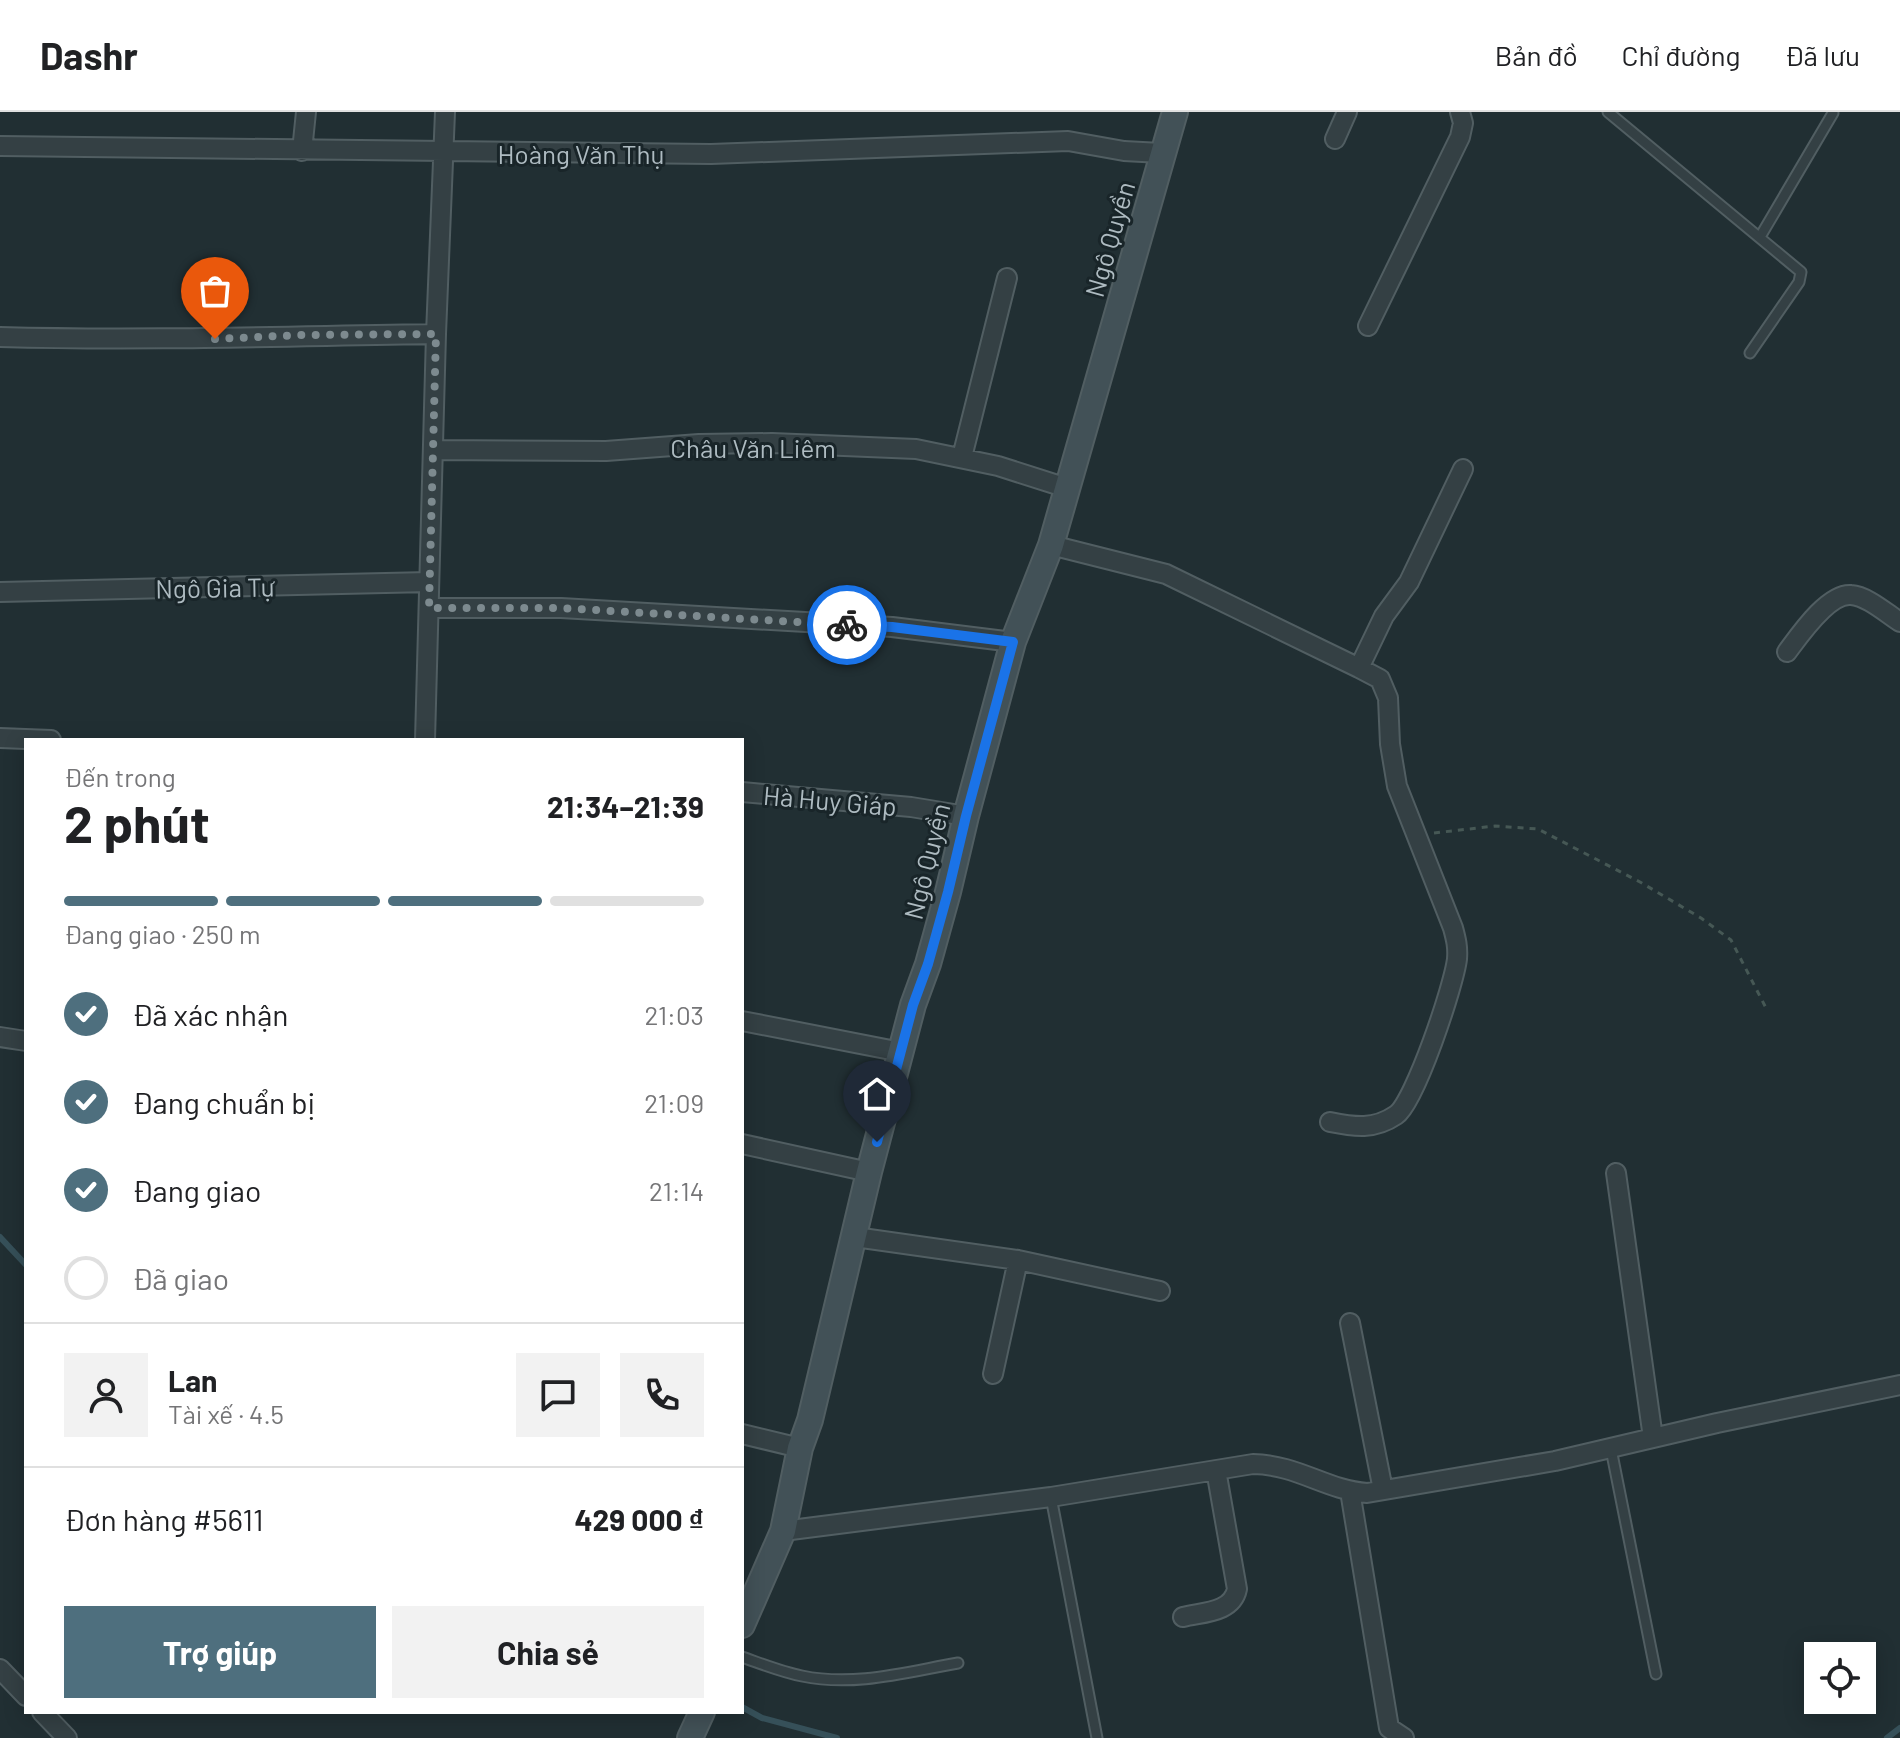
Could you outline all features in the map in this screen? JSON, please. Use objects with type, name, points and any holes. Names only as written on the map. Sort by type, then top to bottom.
[{"type":"street","points":[[302,151],[306,112]]},
{"type":"street","points":[[425,738],[445,112]]},
{"type":"street","name":"Ngô Quyền","points":[[744,1620],[783,1531],[800,1448],[810,1420],[869,1172],[948,892],[1013,642],[1051,545],[1175,112]]},
{"type":"street","points":[[1335,139],[1347,112]]},
{"type":"street","points":[[1368,326],[1460,137],[1463,123],[1460,112]]},
{"type":"street","name":"Hoàng Văn Thụ","points":[[0,146],[711,154],[1068,141],[1124,151],[1161,153]]},
{"type":"street","points":[[962,457],[1007,278]]},
{"type":"street","points":[[0,337],[215,339],[436,334]]},
{"type":"street","name":"Châu Văn Liêm","points":[[434,450],[606,451],[699,444],[772,443],[916,449],[962,457],[1067,488]]},
{"type":"street","points":[[1359,668],[1384,616],[1402,593],[1420,561],[1463,469]]},
{"type":"street","points":[[1051,545],[1166,574],[1380,679],[1388,698],[1390,744],[1397,786],[1458,944],[1453,979],[1416,1081],[1399,1113],[1380,1124],[1359,1128],[1330,1122]]},
{"type":"street","name":"Ngô Gia Tự","points":[[0,592],[429,582]]},
{"type":"street","points":[[1787,652],[1816,615],[1844,596],[1862,598],[1900,622]]},
{"type":"street","points":[[429,608],[561,608],[892,627],[1013,642]]},
{"type":"street","points":[[0,738],[24,739]]},
{"type":"street","name":"Hà Huy Giáp","points":[[744,792],[911,807],[966,816]]},
{"type":"street","points":[[744,1021],[901,1052]]},
{"type":"street","points":[[0,1037],[24,1041]]},
{"type":"street","points":[[744,1144],[869,1172]]},
{"type":"street","points":[[1616,1173],[1653,1438]]},
{"type":"street","points":[[855,1237],[1018,1260],[1160,1291]]},
{"type":"street","points":[[993,1374],[1018,1260]]},
{"type":"street","points":[[1350,1323],[1383,1490]]},
{"type":"street","points":[[783,1531],[1051,1497],[1253,1464],[1296,1470],[1350,1491],[1383,1490],[1611,1449],[1900,1385]]},
{"type":"street","points":[[744,1434],[800,1448]]},
{"type":"street","points":[[1183,1617],[1228,1606],[1235,1599],[1237,1589],[1216,1470]]},
{"type":"street","points":[[1350,1491],[1389,1728],[1404,1738]]},
{"type":"street","points":[[0,1669],[24,1694]]},
{"type":"street","points":[[44,1714],[67,1738]]},
{"type":"street","points":[[690,1738],[701,1714]]},
{"type":"lane","points":[[1608,112],[1760,237],[1801,275],[1750,353]]},
{"type":"lane","points":[[1760,237],[1833,113]]},
{"type":"lane","points":[[1611,1449],[1656,1674]]},
{"type":"lane","points":[[1051,1497],[1097,1738]]},
{"type":"lane","points":[[744,1658],[800,1676],[845,1680],[863,1680],[958,1663]]},
{"type":"path","points":[[1415,833],[1495,826],[1538,829],[1640,882],[1701,918],[1731,940],[1766,1008]]},
{"type":"waterway","points":[[0,1237],[24,1263]]},
{"type":"waterway","points":[[744,1708],[762,1718],[837,1738]]},
{"type":"waterway","points":[[1887,1738],[1900,1728]]},
{"type":"way so far","points":[[215,339],[436,334],[429,608],[561,608],[847,625]]},
{"type":"route","points":[[847,625],[892,627],[1013,642],[948,892],[913,1005],[877,1142]]}]
